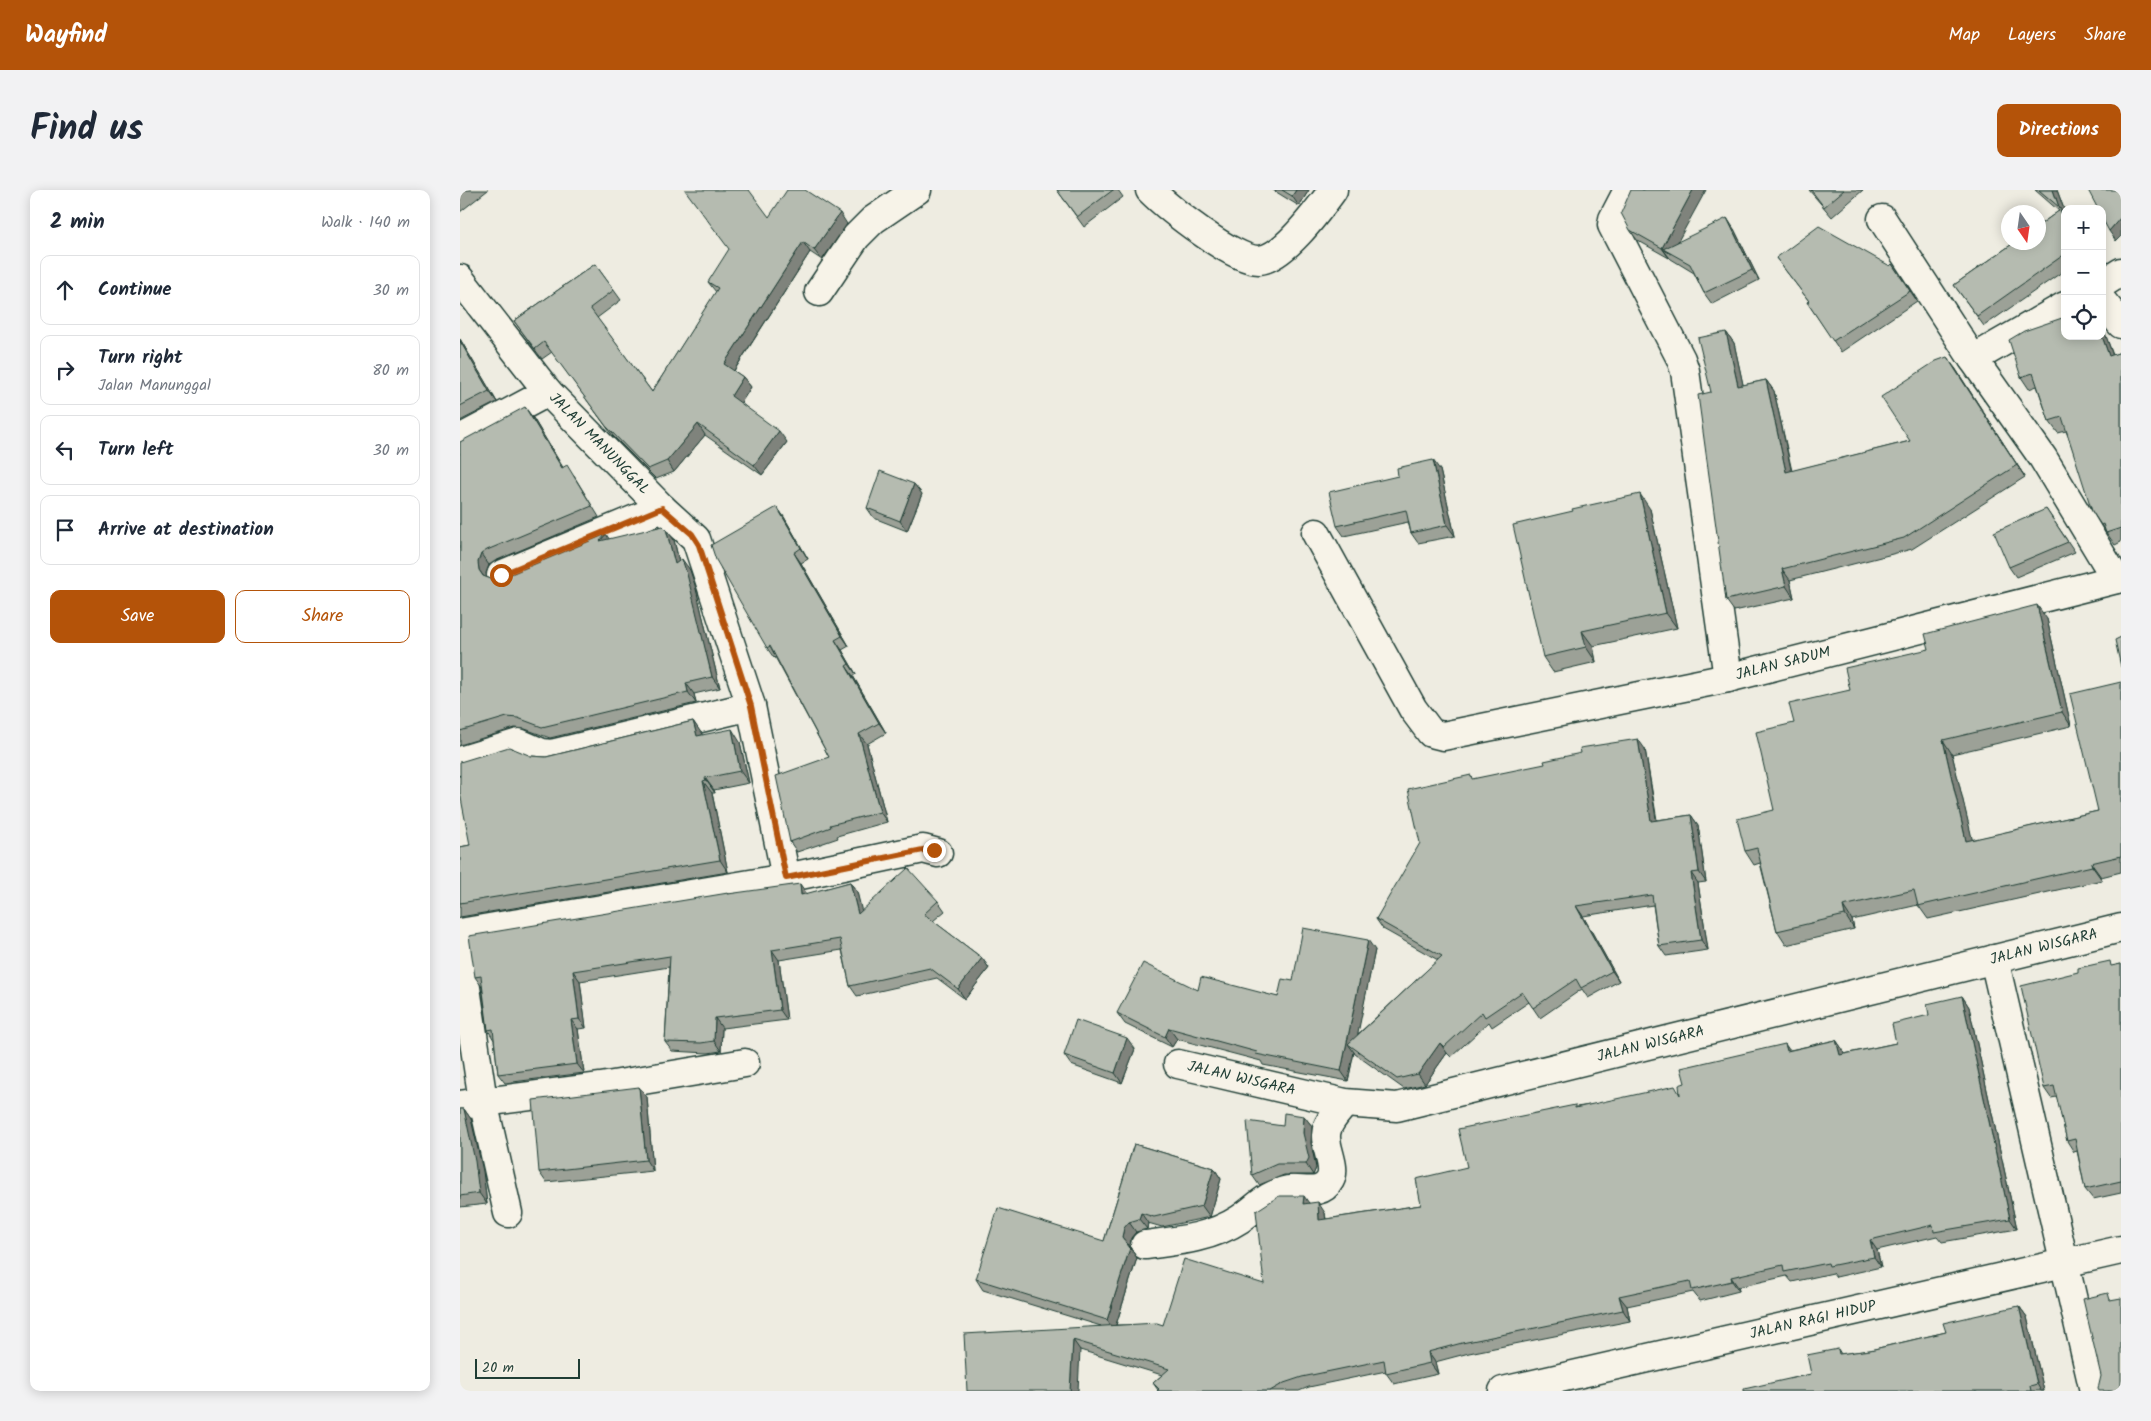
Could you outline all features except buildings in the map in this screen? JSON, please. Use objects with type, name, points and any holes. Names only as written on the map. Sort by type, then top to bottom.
[{"type":"street","points":[[819,292],[856,237],[873,220],[917,190]]},
{"type":"street","points":[[1150,190],[1204,233],[1238,255],[1259,260],[1280,251],[1300,231],[1333,190]]},
{"type":"street","points":[[1628,190],[1613,219],[1612,225],[1681,359],[1685,371],[1728,678]]},
{"type":"street","points":[[1882,218],[1973,359],[2043,458],[2119,578]]},
{"type":"street","points":[[2106,281],[2121,272]]},
{"type":"street","name":"JALAN MANUNGGAL","points":[[460,279],[548,392],[662,508],[696,539],[751,706],[786,878]]},
{"type":"street","points":[[2106,306],[2121,324]]},
{"type":"street","points":[[1973,359],[2061,308]]},
{"type":"street","points":[[460,439],[548,392]]},
{"type":"street","points":[[501,575],[662,508]]},
{"type":"street","name":"JALAN SADUM","points":[[1316,532],[1413,709],[1431,733],[1443,736],[1728,678],[2119,578]]},
{"type":"street","points":[[460,761],[519,743],[542,753],[551,754],[751,706]]},
{"type":"street","points":[[460,933],[786,878],[923,850],[938,852]]},
{"type":"street","name":"JALAN WISGARA","points":[[1178,1064],[1345,1103],[1397,1107],[2121,928]]},
{"type":"street","points":[[460,948],[472,1103],[508,1213]]},
{"type":"street","points":[[1994,959],[2094,1391]]},
{"type":"street","points":[[472,1103],[601,1087],[745,1062]]},
{"type":"street","points":[[1145,1245],[1189,1240],[1233,1223],[1272,1196],[1288,1190],[1309,1192],[1324,1187],[1330,1179],[1332,1169],[1325,1134],[1332,1119],[1345,1103]]},
{"type":"street","name":"JALAN RAGI HIDUP","points":[[1503,1391],[2121,1250]]},
{"type":"route","points":[[501,575],[662,508],[692,534],[699,545],[751,706],[786,878],[923,850],[934,850]]}]
